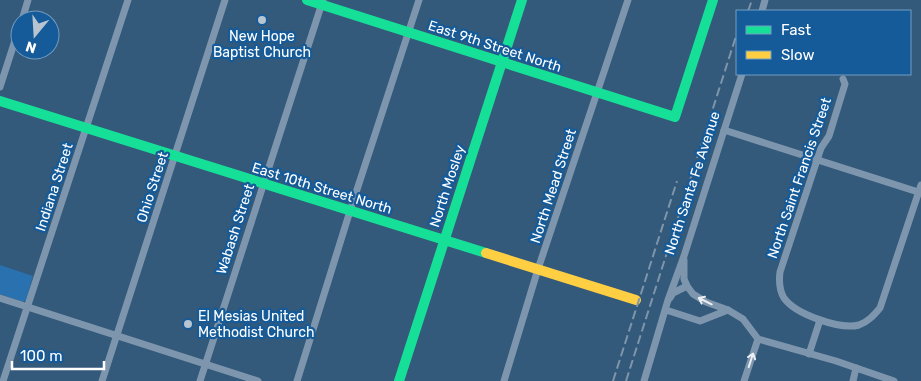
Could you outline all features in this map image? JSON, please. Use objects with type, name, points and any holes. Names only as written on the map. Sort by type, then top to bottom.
[{"type":"street","name":"Indiana Street","points":[[3,381],[128,0]]},
{"type":"street","name":"Ohio Street","points":[[102,381],[225,0]]},
{"type":"street","name":"East 9th Street North","points":[[307,0],[322,2],[502,63],[675,117],[713,0]]},
{"type":"street","points":[[297,381],[419,0]]},
{"type":"street","name":"North Mosley","points":[[400,381],[522,0]]},
{"type":"street","name":"North Mead Street","points":[[504,381],[538,269],[628,0]]},
{"type":"street","name":"Wabash Street","points":[[200,381],[322,2]]},
{"type":"street","points":[[0,87],[10,56]]},
{"type":"street","name":"North Santa Fe Avenue","points":[[644,381],[668,300],[684,256],[742,75]]},
{"type":"street","name":"North Saint Francis Street","points":[[843,79],[845,84],[829,136],[821,148],[780,272],[781,292],[785,299],[795,308],[820,320],[847,326],[858,325],[869,320],[880,308],[920,190]]},
{"type":"street","name":"East 10th Street North","points":[[0,100],[262,184],[636,300]]},
{"type":"street","points":[[724,130],[920,190]]},
{"type":"street","points":[[684,256],[686,286],[692,294],[743,319],[758,339],[836,361],[894,381]]},
{"type":"street","points":[[668,300],[674,293],[686,286]]},
{"type":"street","points":[[0,298],[258,381]]},
{"type":"street","points":[[666,310],[700,321],[728,310]]},
{"type":"street","points":[[808,354],[820,320]]},
{"type":"street","points":[[744,381],[758,339]]},
{"type":"street","points":[[853,381],[856,368]]},
{"type":"shaded area","points":[[0,265],[33,276],[26,300],[23,302],[0,294]]},
{"type":"railway","points":[[748,10],[752,0]]},
{"type":"railway","points":[[626,381],[736,36]]},
{"type":"railway","points":[[613,381],[677,181]]},
{"type":"traffic: fast","points":[[307,0],[675,117],[713,0]]},
{"type":"traffic: fast","points":[[399,381],[522,0]]},
{"type":"traffic: fast","points":[[0,101],[486,253]]},
{"type":"traffic: slow","points":[[486,253],[636,300]]},
{"type":"place","name":"New Hope Baptist Church","points":[[262,20]]},
{"type":"place","name":"El Mesias United Methodist Church","points":[[188,324]]}]
